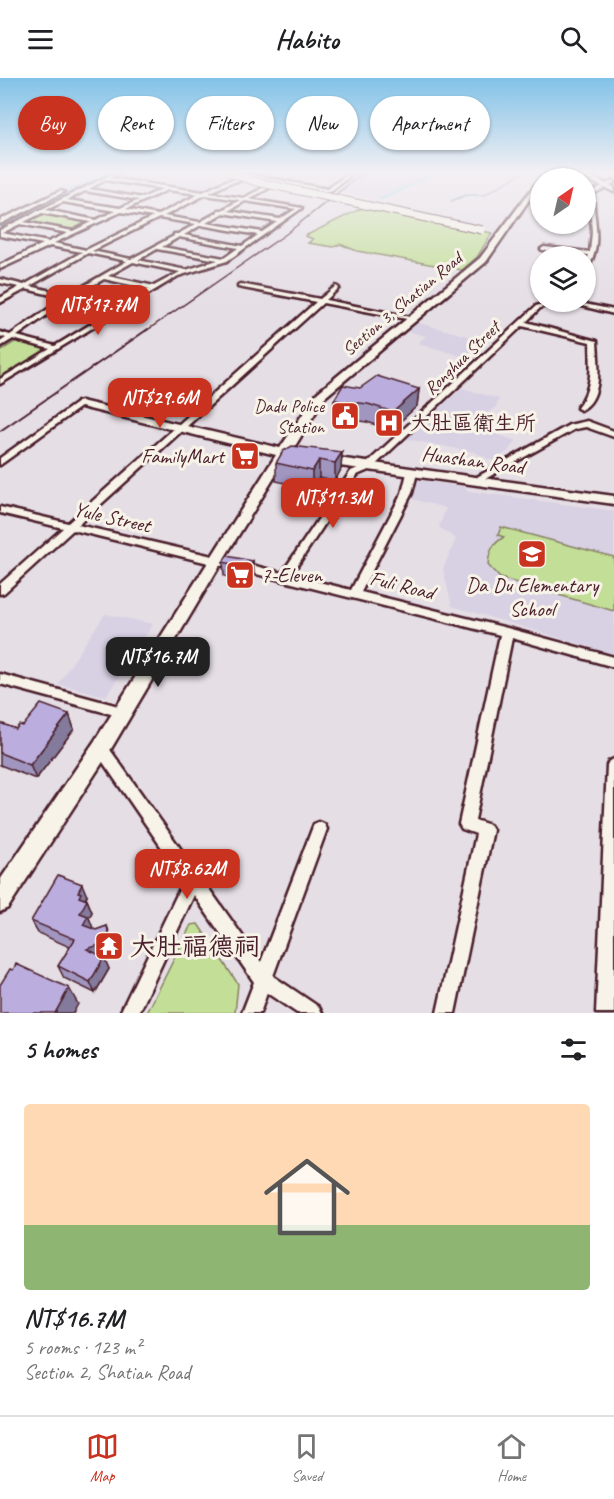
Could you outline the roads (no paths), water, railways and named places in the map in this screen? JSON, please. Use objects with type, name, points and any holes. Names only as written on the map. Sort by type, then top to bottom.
[{"type":"street","points":[[2,216],[7,219],[72,232]]},
{"type":"street","points":[[0,222],[14,216]]},
{"type":"street","points":[[0,233],[31,216]]},
{"type":"street","points":[[65,216],[95,221]]},
{"type":"street","points":[[0,267],[107,216]]},
{"type":"street","points":[[150,216],[264,234]]},
{"type":"street","points":[[0,301],[88,251],[160,216]]},
{"type":"street","points":[[0,345],[69,297],[212,216]]},
{"type":"street","points":[[249,216],[282,221]]},
{"type":"street","points":[[0,233],[184,271],[197,270],[225,260],[289,216]]},
{"type":"street","points":[[419,216],[503,233]]},
{"type":"street","points":[[422,216],[482,230]]},
{"type":"street","name":"Section 3, Shatian Road","points":[[0,900],[101,748],[215,560],[321,395],[483,260],[515,216]]},
{"type":"street","points":[[593,216],[595,246]]},
{"type":"street","points":[[176,236],[244,248]]},
{"type":"street","points":[[155,247],[225,260]]},
{"type":"street","points":[[0,255],[16,259]]},
{"type":"street","points":[[0,382],[184,271]]},
{"type":"street","points":[[103,277],[154,288]]},
{"type":"street","points":[[0,281],[120,309]]},
{"type":"street","points":[[240,286],[412,318]]},
{"type":"street","points":[[0,590],[270,350],[320,300],[336,288]]},
{"type":"street","points":[[596,308],[614,312]]},
{"type":"street","name":"Ronghua Street","points":[[285,576],[354,473],[368,467],[532,312]]},
{"type":"street","points":[[520,323],[593,341],[592,387],[586,404],[582,408]]},
{"type":"street","points":[[0,334],[55,348]]},
{"type":"street","points":[[0,462],[81,404]]},
{"type":"street","name":"Huashan Road","points":[[81,404],[285,454],[614,500]]},
{"type":"street","points":[[482,477],[572,427],[587,424],[614,434]]},
{"type":"street","points":[[355,593],[407,493],[412,473]]},
{"type":"street","name":"Yule Street","points":[[0,510],[215,560]]},
{"type":"street","name":"Fuli Road","points":[[215,560],[355,593],[614,662]]},
{"type":"street","points":[[446,1013],[485,830],[467,824],[507,632]]},
{"type":"street","points":[[0,679],[122,712]]},
{"type":"street","points":[[101,748],[263,980],[313,1013]]},
{"type":"street","points":[[606,1013],[614,765]]},
{"type":"street","points":[[251,1013],[319,829]]},
{"type":"street","points":[[129,1013],[193,879]]},
{"type":"waterway","points":[[0,227],[23,216]]},
{"type":"railway","points":[[146,331],[309,216]]},
{"type":"railway","points":[[0,431],[148,329]]},
{"type":"place","name":"Dadu Police Station","points":[[345,416]]},
{"type":"place","name":"大肚區衛生所","points":[[389,423]]},
{"type":"place","name":"FamilyMart","points":[[245,456]]},
{"type":"place","name":"Da Du Elementary School","points":[[532,554]]},
{"type":"place","name":"7-Eleven","points":[[240,575]]},
{"type":"place","name":"大肚福德祠","points":[[109,946]]}]
